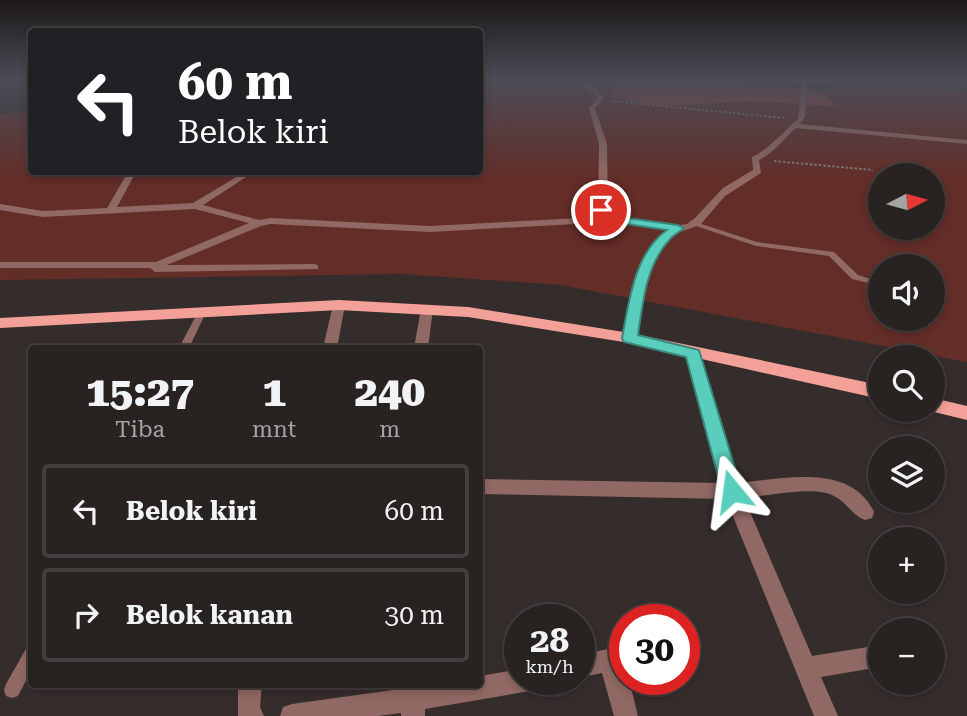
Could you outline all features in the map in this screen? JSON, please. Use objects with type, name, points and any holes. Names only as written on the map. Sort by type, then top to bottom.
[{"type":"main road","points":[[1,324],[203,310],[339,305],[427,309],[500,316],[629,338],[693,354],[868,390]]},
{"type":"main road","points":[[945,408],[967,413]]},
{"type":"street","points":[[594,113],[603,144],[601,210],[610,219]]},
{"type":"street","points":[[799,123],[800,113]]},
{"type":"street","points":[[629,338],[640,280],[648,262],[667,235],[678,228],[695,224],[718,197],[738,180],[758,171],[755,159],[769,152],[776,141],[799,123],[967,142]]},
{"type":"street","points":[[110,211],[130,175]]},
{"type":"street","points":[[195,206],[245,175]]},
{"type":"street","points":[[0,207],[43,214],[195,206],[259,223],[303,221],[430,229],[610,219],[678,228]]},
{"type":"street","points":[[0,265],[158,265],[259,223]]},
{"type":"street","points":[[158,265],[155,269],[314,267]]},
{"type":"street","points":[[331,345],[339,305]]},
{"type":"street","points":[[421,345],[427,309]]},
{"type":"street","points":[[693,354],[732,491],[825,716]]},
{"type":"street","points":[[483,487],[732,491],[832,485],[865,512]]},
{"type":"street","points":[[806,668],[868,658]]},
{"type":"street","points":[[595,663],[608,660],[617,677],[626,716]]},
{"type":"street","points":[[483,687],[504,684]]},
{"type":"street","points":[[248,715],[250,688]]},
{"type":"street","points":[[292,716],[479,688]]},
{"type":"lane","points":[[695,224],[763,245],[831,254],[855,277],[868,281]]},
{"type":"lane","points":[[186,345],[203,310]]},
{"type":"lane","points":[[12,690],[28,660]]},
{"type":"path","points":[[711,113],[799,123]]},
{"type":"path","points":[[755,159],[868,170]]},
{"type":"shaded area","points":[[28,113],[28,175],[483,175],[483,113],[967,113],[967,362],[945,358],[945,345],[877,345],[561,285],[401,274],[0,280],[0,114]]},
{"type":"route","points":[[601,210],[610,219],[678,228],[667,235],[648,262],[640,280],[629,338],[693,354],[732,491]]}]
